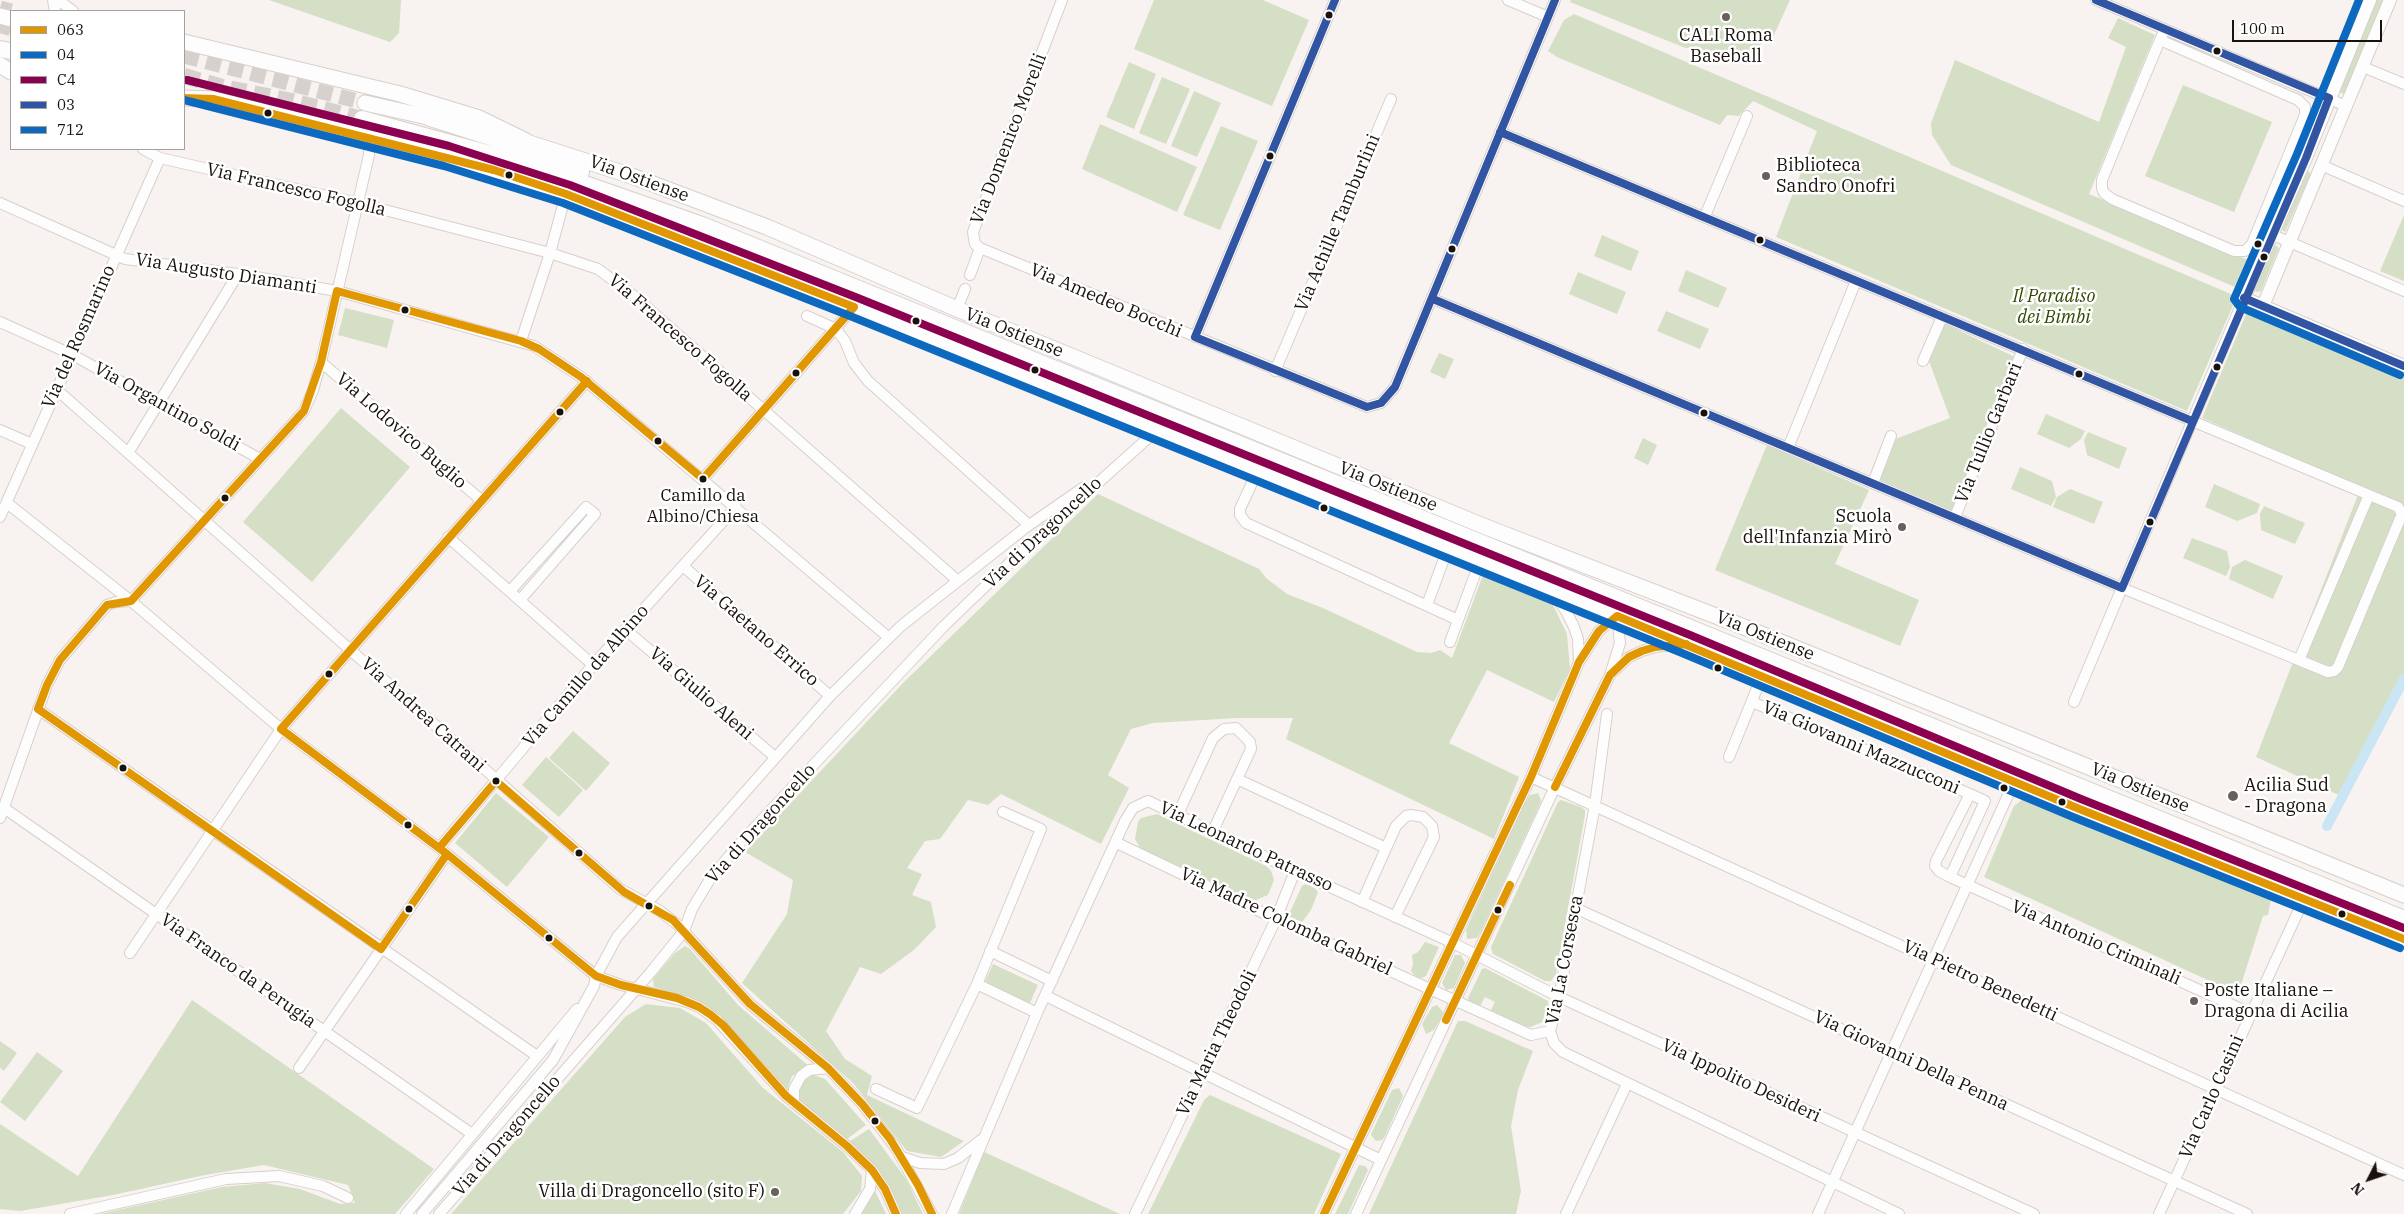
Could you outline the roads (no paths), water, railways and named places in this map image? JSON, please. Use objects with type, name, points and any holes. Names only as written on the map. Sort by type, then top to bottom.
[{"type":"main road","points":[[185,42],[410,97],[479,118],[527,141]]},
{"type":"main road","points":[[185,90],[212,99],[463,161],[566,194],[854,307],[1257,472],[1617,616],[2014,782],[2404,939]]},
{"type":"main road","points":[[185,98],[212,99]]},
{"type":"main road","points":[[364,111],[534,166],[702,224]]},
{"type":"main road","name":"Via Ostiense","points":[[364,111],[430,118],[527,141],[632,176],[758,223],[957,309],[1486,528],[1734,623],[2404,895]]},
{"type":"main road","points":[[430,118],[542,155],[702,224],[2404,919]]},
{"type":"street","points":[[58,0],[72,10]]},
{"type":"street","name":"Via Domenico Morelli","points":[[970,275],[980,248],[973,241],[973,232],[1062,0]]},
{"type":"street","points":[[1195,337],[1335,0]]},
{"type":"street","points":[[1508,0],[1548,17]]},
{"type":"street","name":"Via Amedeo Bocchi","points":[[980,248],[1359,405],[1367,407],[1377,405],[1386,399],[1395,387],[1433,299],[1554,0]]},
{"type":"street","points":[[2096,0],[2346,106]]},
{"type":"street","points":[[2074,702],[2244,298],[2306,158],[2370,0]]},
{"type":"street","points":[[2263,306],[2390,0]]},
{"type":"street","points":[[2160,40],[2298,100],[2305,107],[2305,115],[2252,244],[2245,251],[2234,251],[2112,199],[2103,191],[2102,180],[2160,40],[2165,29]]},
{"type":"street","points":[[2363,67],[2404,84]]},
{"type":"street","name":"Via Achille Tamburlini","points":[[1275,370],[1391,99]]},
{"type":"street","points":[[1705,216],[1747,116]]},
{"type":"street","points":[[1433,299],[2122,588],[2328,672],[2334,671],[2338,667],[2402,514],[2398,507],[1500,132]]},
{"type":"street","points":[[0,818],[53,672],[107,605],[131,601],[206,521],[304,411],[313,390],[321,362],[369,155],[370,138]]},
{"type":"street","name":"Via Francesco Fogolla","points":[[145,150],[160,158],[358,203],[550,253],[585,263],[609,275],[958,581]]},
{"type":"street","name":"Via del Rosmarino","points":[[0,517],[160,158]]},
{"type":"street","points":[[2306,158],[2318,170],[2404,200]]},
{"type":"street","points":[[521,341],[550,253],[566,194]]},
{"type":"street","name":"Via Augusto Diamanti","points":[[0,203],[125,259],[238,274],[337,291],[521,341],[551,356],[587,381],[888,637]]},
{"type":"street","points":[[2273,235],[2404,290]]},
{"type":"street","points":[[128,453],[238,274]]},
{"type":"street","points":[[1788,448],[1856,281]]},
{"type":"street","points":[[957,309],[965,289]]},
{"type":"street","points":[[2244,298],[2404,366]]},
{"type":"street","points":[[703,479],[854,307]]},
{"type":"street","points":[[806,316],[836,328],[845,341],[858,369],[868,381],[1029,525]]},
{"type":"street","points":[[1923,360],[1942,317]]},
{"type":"street","name":"Via Organtino Soldi","points":[[0,322],[73,355],[260,459]]},
{"type":"street","name":"Via Tullio Garbari","points":[[1955,517],[2023,349]]},
{"type":"street","name":"Via Lodovico Buglio","points":[[321,362],[480,500]]},
{"type":"street","points":[[130,953],[281,729],[480,500],[587,381]]},
{"type":"street","name":"Via Andrea Catrani","points":[[56,389],[350,649],[496,782],[620,889],[666,915],[684,931],[721,975],[750,1004],[828,1068],[863,1105],[902,1157],[932,1214]]},
{"type":"street","points":[[0,430],[32,444]]},
{"type":"street","name":"Via di Dragoncello","points":[[439,1214],[637,988],[684,931],[692,909],[710,879],[762,820],[943,627],[1024,549],[1156,431]]},
{"type":"street","points":[[1872,483],[1891,436]]},
{"type":"street","name":"Via di Dragoncello","points":[[406,1214],[584,1000],[594,986],[596,976],[617,936],[830,696],[888,637],[1029,525],[1118,463]]},
{"type":"street","points":[[1257,472],[1240,509],[1243,521],[1458,620]]},
{"type":"street","points":[[2299,660],[2369,495]]},
{"type":"street","points":[[7,503],[131,601],[281,729],[443,851],[596,976],[620,985],[677,998],[707,1012],[723,1025],[794,1103],[847,1146],[872,1170],[884,1186],[896,1214]]},
{"type":"street","points":[[510,591],[586,507],[595,514],[520,600]]},
{"type":"street","name":"Via Camillo da Albino","points":[[299,1068],[381,950],[443,851],[496,782],[593,666],[736,507]]},
{"type":"street","points":[[448,537],[593,666]]},
{"type":"street","points":[[1427,605],[1448,548]]},
{"type":"street","points":[[1450,642],[1480,561]]},
{"type":"street","name":"Via Gaetano Errico","points":[[683,566],[830,696]]},
{"type":"street","points":[[1550,589],[1570,616],[1578,639],[1579,662]]},
{"type":"street","points":[[1324,1214],[1531,776],[1579,662],[1599,631],[1617,616]]},
{"type":"street","points":[[1356,1214],[1554,789],[1610,675],[1620,643],[1617,616]]},
{"type":"street","name":"Via Giulio Aleni","points":[[626,630],[775,758]]},
{"type":"street","points":[[1610,675],[1629,657],[1642,651],[1655,647],[1686,644]]},
{"type":"street","name":"Via Giovanni Mazzucconi","points":[[1729,756],[1762,676]]},
{"type":"street","name":"Via Giovanni Mazzucconi","points":[[1752,702],[1970,794]]},
{"type":"street","points":[[38,709],[381,950],[536,1056]]},
{"type":"street","name":"Via La Corsesca","points":[[1607,714],[1595,806],[1559,997],[1550,1031],[1554,1043],[1563,1052],[1627,1084],[1899,1214]]},
{"type":"street","points":[[1178,814],[1213,738],[1230,727],[1236,728],[1250,742],[1250,749],[1213,831]]},
{"type":"street","name":"Via Pietro Benedetti","points":[[1531,776],[1554,789],[2404,1175]]},
{"type":"street","points":[[1237,778],[1386,848]]},
{"type":"street","points":[[1818,1214],[1834,1183],[1969,886],[2014,782]]},
{"type":"street","points":[[1970,794],[1985,801],[1950,877],[1937,869],[1936,860],[1970,794]]},
{"type":"street","name":"Via Leonardo Patrasso","points":[[952,1214],[1037,1013],[1133,808],[1148,801],[1451,942]]},
{"type":"street","name":"Via Franco da Perugia","points":[[4,808],[472,1134]]},
{"type":"street","points":[[876,1089],[917,1108],[977,984],[1041,829],[1003,812]]},
{"type":"street","points":[[1362,902],[1396,826],[1406,816],[1423,817],[1432,826],[1434,837],[1395,917]]},
{"type":"street","name":"Via Madre Colomba Gabriel","points":[[1117,844],[1276,919],[1532,1034],[1550,1031]]},
{"type":"street","name":"Via Maria Theodoli","points":[[1134,1214],[1276,919],[1295,871]]},
{"type":"street","name":"Via Antonio Criminali","points":[[1950,877],[2250,1013]]},
{"type":"street","name":"Via Carlo Casini","points":[[2159,1214],[2304,899]]},
{"type":"street","name":"Via Giovanni Della Penna","points":[[1575,908],[2247,1214]]},
{"type":"street","name":"Via Ippolito Desideri","points":[[1451,942],[1559,997],[2034,1214]]},
{"type":"street","points":[[990,951],[1052,981]]},
{"type":"street","points":[[977,984],[1037,1013]]},
{"type":"street","points":[[1046,996],[1202,1074],[1356,1146],[1381,1160]]},
{"type":"street","name":"Via di Dragoncello","points":[[422,1214],[553,1060],[576,1020],[584,1000]]},
{"type":"street","points":[[794,1103],[794,1089],[801,1076],[809,1070],[828,1068]]},
{"type":"street","points":[[1566,1214],[1627,1084]]},
{"type":"street","name":"Via Leonardo Patrasso","points":[[902,1157],[920,1163],[944,1164],[958,1158],[982,1140]]},
{"type":"street","points":[[855,1214],[870,1189],[872,1170]]},
{"type":"street","points":[[70,1214],[226,1179],[279,1176],[323,1186],[348,1198]]},
{"type":"waterway","points":[[2327,826],[2404,679]]},
{"type":"tunnel","points":[[0,8],[10,11]]},
{"type":"tunnel","points":[[0,25],[10,28]]},
{"type":"tunnel","points":[[185,56],[365,103]]},
{"type":"tunnel","points":[[185,76],[223,87],[292,101],[362,119]]},
{"type":"place","name":"CALI Roma Baseball","points":[[1726,17]]},
{"type":"place","name":"Biblioteca Sandro Onofri","points":[[1766,176]]},
{"type":"place","name":"Camillo da Albino/Chiesa","points":[[703,479]]},
{"type":"place","name":"Scuola dell'Infanzia Mirò","points":[[1902,527]]},
{"type":"place","name":"Acilia Sud - Dragona","points":[[2233,796]]},
{"type":"place","name":"Poste Italiane – Dragona di Acilia","points":[[2194,1001]]},
{"type":"place","name":"Villa di Dragoncello (sito F)","points":[[775,1192]]},
{"type":"park label","name":"Il Paradiso dei Bimbi","points":[[2054,307]]}]
